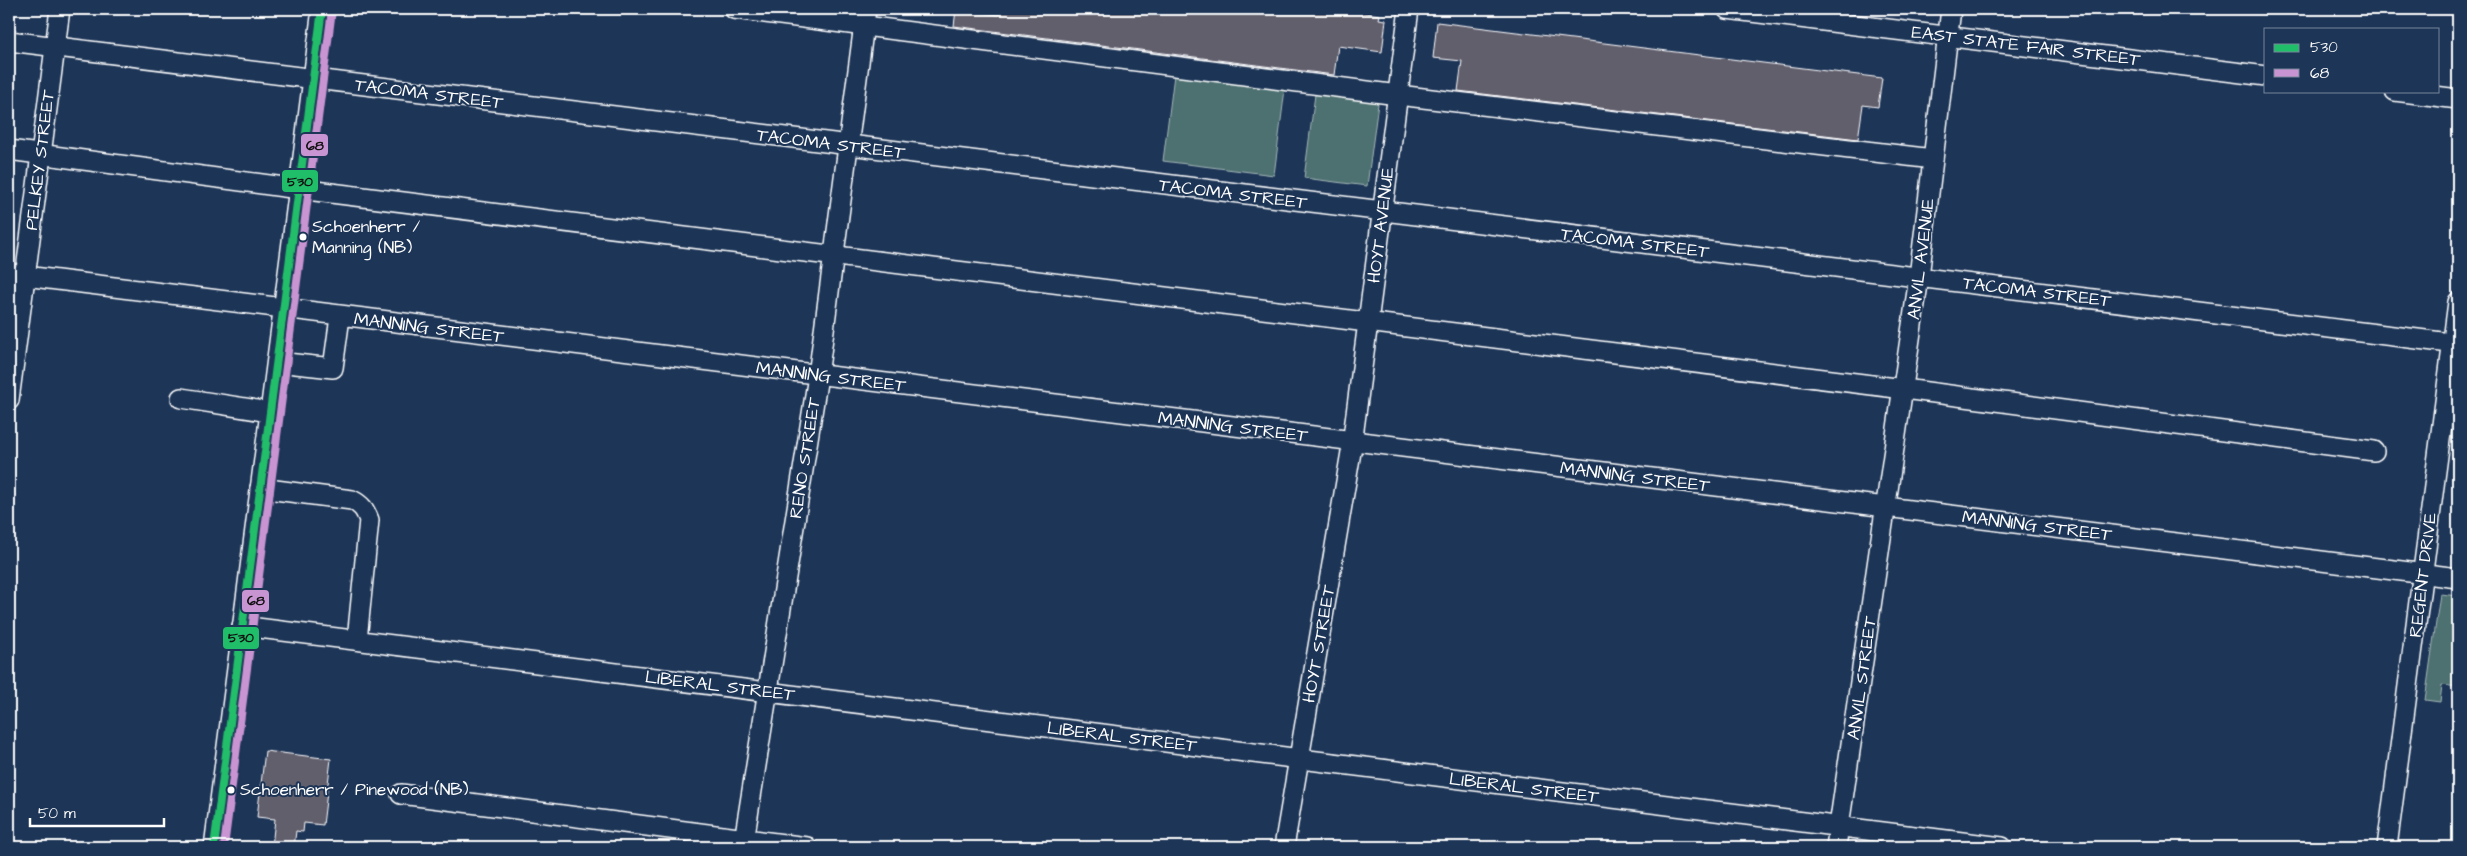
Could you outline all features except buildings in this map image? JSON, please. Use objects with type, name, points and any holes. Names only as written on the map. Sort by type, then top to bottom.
[{"type":"street","name":"PELKEY STREET","points":[[9,400],[17,275],[41,155],[60,9]]},
{"type":"street","points":[[214,847],[322,9]]},
{"type":"street","points":[[734,9],[865,17],[1398,95],[1933,159]]},
{"type":"street","name":"HOYT AVENUE","points":[[1352,442],[1409,9]]},
{"type":"street","name":"EAST STATE FAIR STREET","points":[[1727,9],[2264,76]]},
{"type":"street","name":"ANVIL AVENUE","points":[[1887,508],[1919,277],[1951,9]]},
{"type":"street","name":"RENO STREET","points":[[744,844],[818,376],[865,17]]},
{"type":"street","name":"TACOMA STREET","points":[[9,41],[2456,344]]},
{"type":"street","points":[[2403,92],[2458,99]]},
{"type":"street","points":[[9,150],[299,189],[1904,389],[2374,451]]},
{"type":"street","name":"MANNING STREET","points":[[17,275],[283,310],[2458,578]]},
{"type":"street","name":"REGENT DRIVE","points":[[2387,847],[2456,344],[2458,302]]},
{"type":"street","points":[[277,362],[333,368],[340,317]]},
{"type":"street","points":[[181,398],[270,412]]},
{"type":"street","name":"HOYT STREET","points":[[1284,847],[1352,442]]},
{"type":"street","points":[[260,488],[352,500],[360,504],[366,511],[369,520],[357,640]]},
{"type":"street","name":"ANVIL STREET","points":[[1836,847],[1887,508]]},
{"type":"street","name":"LIBERAL STREET","points":[[242,626],[2002,847]]},
{"type":"street","points":[[401,794],[744,844],[808,847]]},
{"type":"green space","points":[[1174,75],[1285,89],[1274,175],[1163,161]]},
{"type":"green space","points":[[1316,87],[1379,96],[1367,186],[1304,178]]},
{"type":"green space","points":[[2440,594],[2458,596],[2458,687],[2442,685],[2440,702],[2425,700]]},
{"type":"transit line","name":"530","points":[[214,847],[322,9]]},
{"type":"transit line","name":"68","points":[[224,847],[332,10]]},
{"type":"place","name":"Schoenherr / Manning (NB)","points":[[303,237]]},
{"type":"place","name":"Schoenherr / Pinewood (NB)","points":[[231,790]]}]
